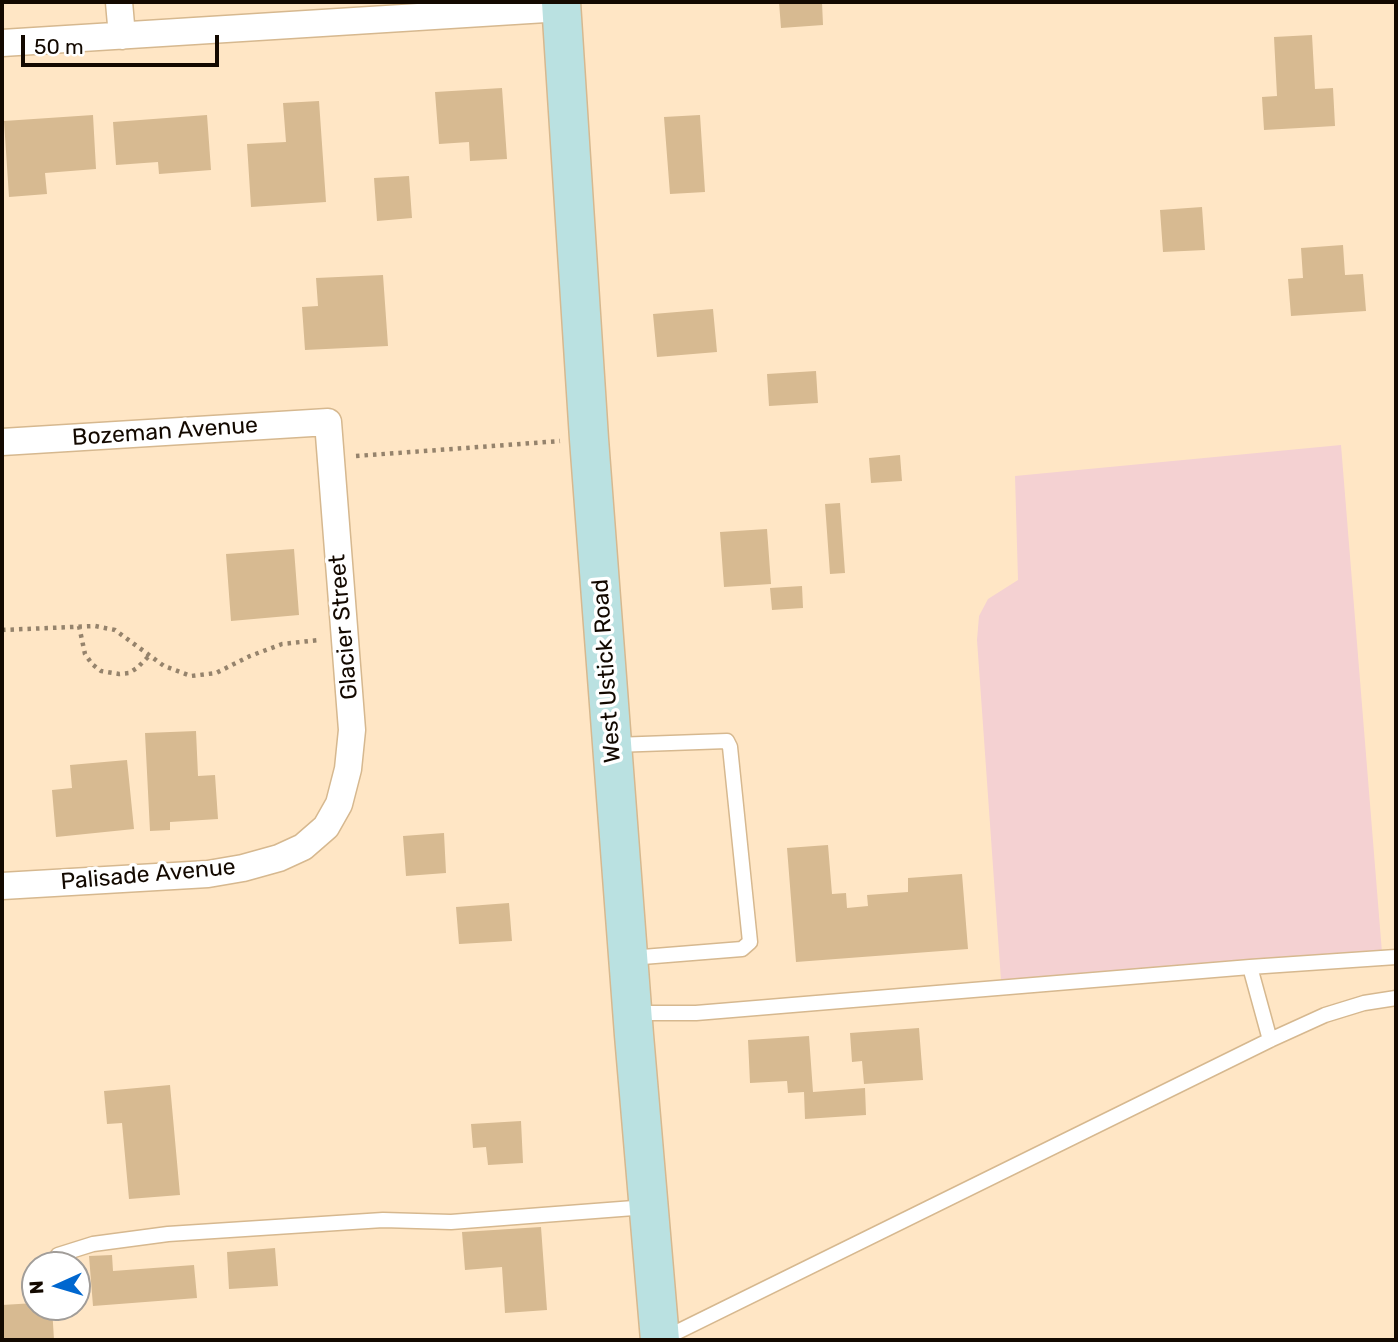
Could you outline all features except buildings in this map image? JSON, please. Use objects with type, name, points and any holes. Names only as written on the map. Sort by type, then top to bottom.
[{"type":"main road","name":"West Ustick Road","points":[[561,5],[589,439],[660,1340]]},
{"type":"street","points":[[120,2],[122,36]]},
{"type":"street","points":[[2,43],[561,5]]},
{"type":"street","name":"Bozeman Avenue","points":[[2,442],[328,422]]},
{"type":"street","name":"Glacier Street","points":[[326,827],[339,804],[348,769],[352,730],[328,422]]},
{"type":"street","name":"Palisade Avenue","points":[[2,886],[208,874],[243,868],[279,858],[303,846],[326,827]]},
{"type":"lane","points":[[612,745],[727,741],[730,747],[750,942],[742,949],[629,958]]},
{"type":"lane","points":[[634,1013],[709,1012],[1396,957]]},
{"type":"lane","points":[[1250,967],[1270,1040]]},
{"type":"lane","points":[[660,1340],[1270,1040],[1325,1015],[1364,1003],[1396,998]]},
{"type":"lane","points":[[71,1251],[93,1244],[180,1233],[383,1220],[451,1222],[649,1207]]},
{"type":"path","points":[[330,458],[589,439]]},
{"type":"path","points":[[79,626],[85,653],[101,671],[129,673],[150,655]]},
{"type":"path","points":[[2,630],[95,626],[114,630],[179,673],[191,676],[205,675],[282,644],[299,640],[345,638]]},
{"type":"shaded area","points":[[1341,445],[1383,965],[1249,974],[1246,961],[1001,980],[977,640],[979,616],[988,599],[1018,580],[1015,476]]}]
